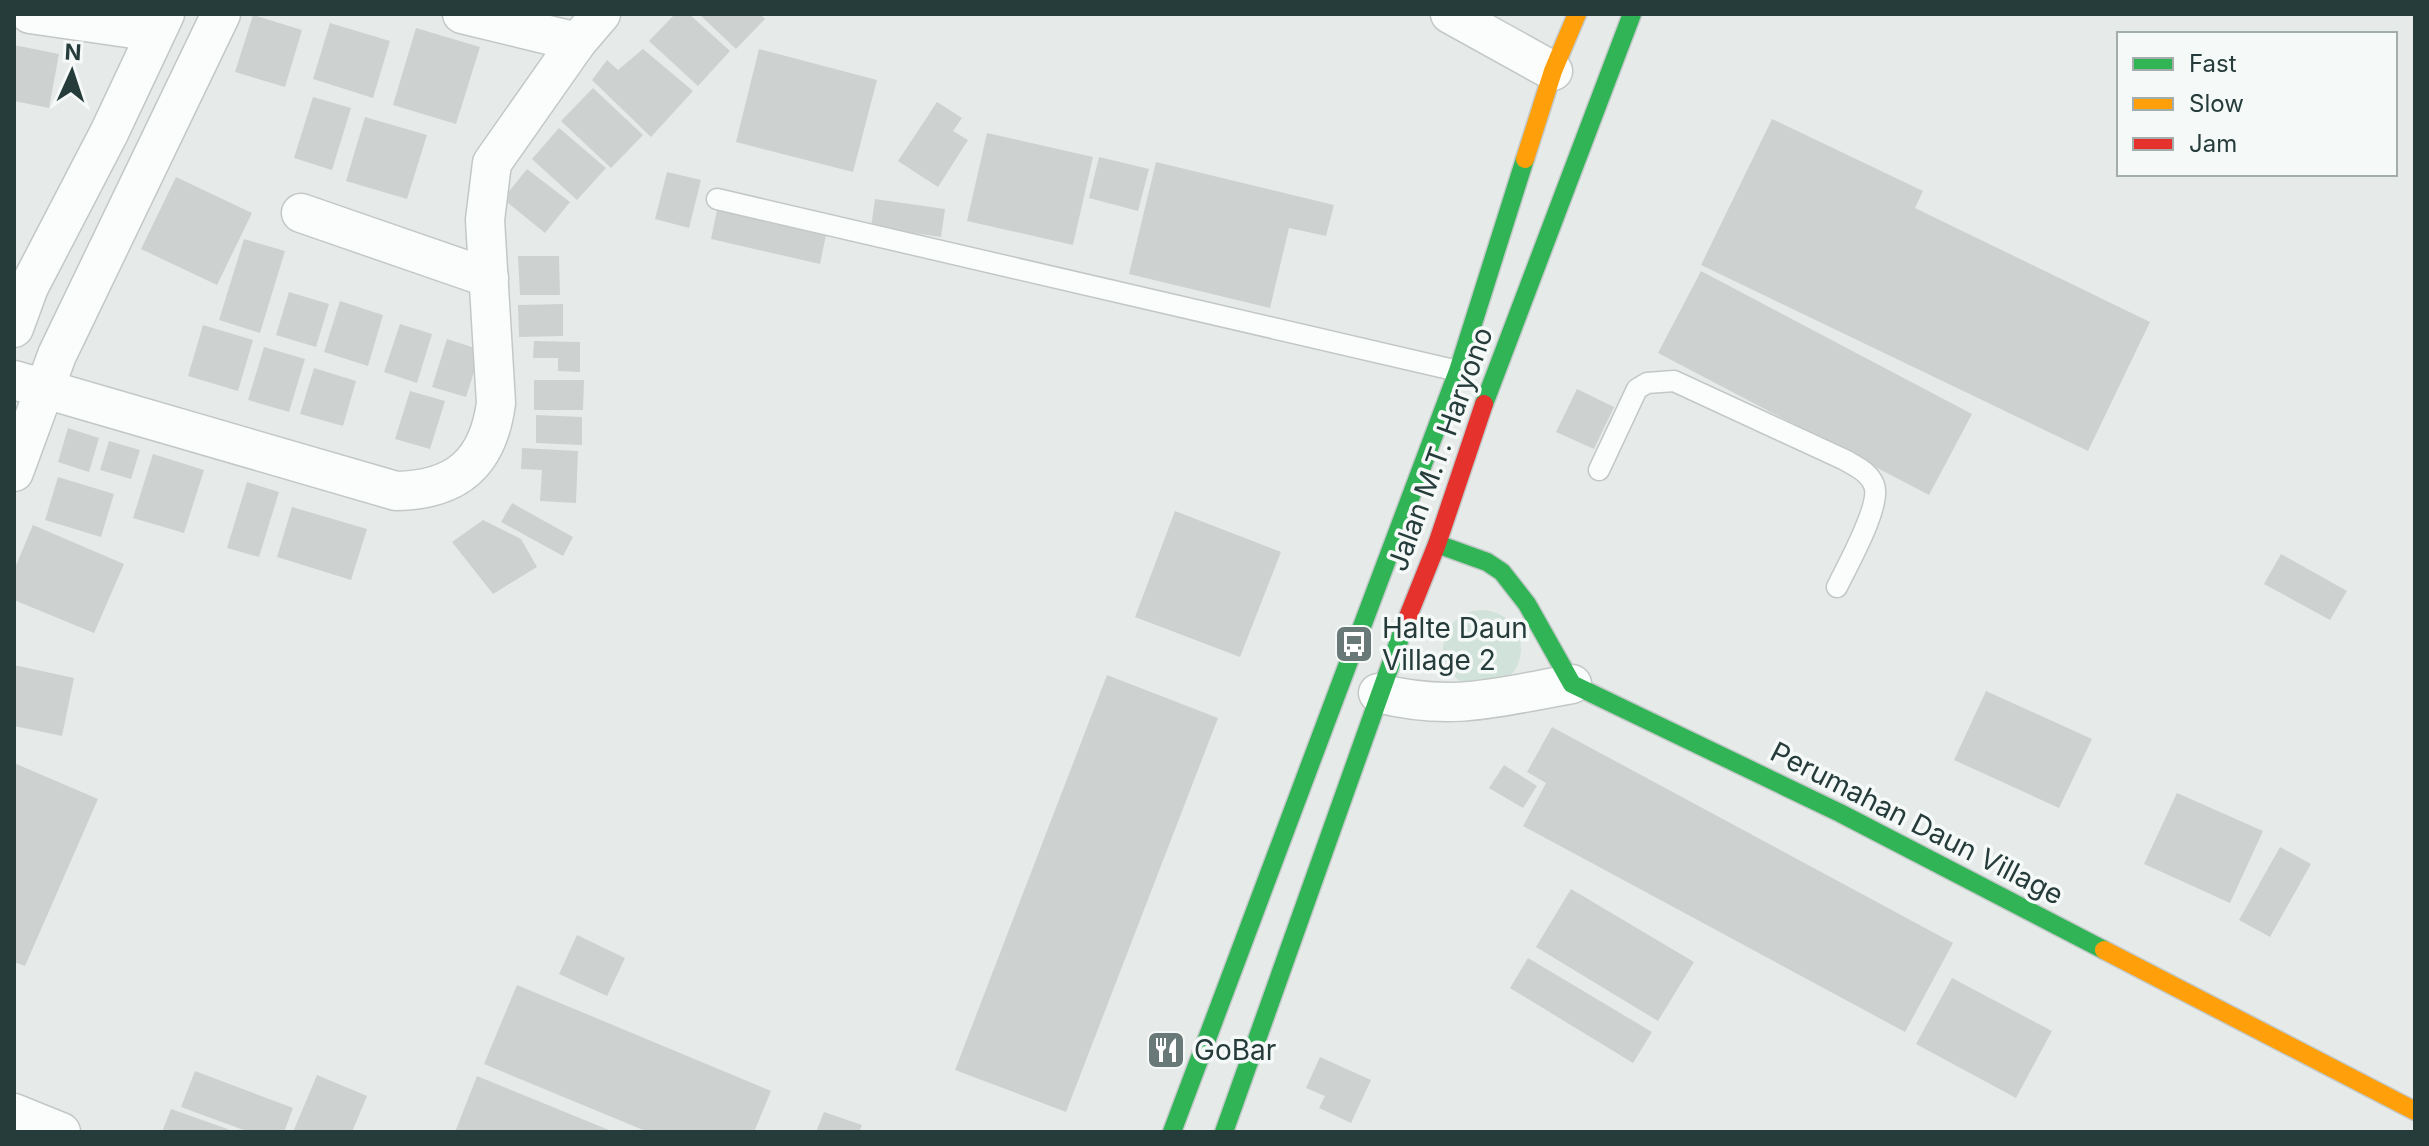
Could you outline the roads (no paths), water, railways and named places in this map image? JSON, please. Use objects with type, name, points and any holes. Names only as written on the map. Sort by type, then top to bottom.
[{"type":"main road","name":"Jalan M.T. Haryono","points":[[1224,1132],[1378,693],[1458,371],[1553,71],[1577,14]]},
{"type":"main road","name":"Jalan M.T. Haryono","points":[[1172,1132],[1340,682],[1480,415],[1632,14]]},
{"type":"main road","points":[[1418,537],[1487,562],[1502,572],[1527,604],[1572,684]]},
{"type":"main road","points":[[1340,682],[1378,693]]},
{"type":"main road","name":"Perumahan Daun Village","points":[[1572,684],[1840,813],[2415,1111]]},
{"type":"street","points":[[14,328],[22,286],[109,133],[160,23],[30,14]]},
{"type":"street","points":[[14,472],[28,385],[221,14]]},
{"type":"street","points":[[28,385],[396,491],[436,487],[450,481],[484,451],[492,432],[496,403],[485,205],[492,163],[589,28],[462,14]]},
{"type":"street","points":[[1450,14],[1553,71]]},
{"type":"street","points":[[301,213],[489,278]]},
{"type":"street","points":[[1378,693],[1409,701],[1471,704],[1572,684]]},
{"type":"street","points":[[14,1113],[61,1132]]},
{"type":"lane","points":[[717,199],[1458,371]]},
{"type":"lane","points":[[1599,470],[1637,389],[1659,380],[1674,381],[1845,460],[1868,474],[1876,488],[1873,508],[1837,587]]},
{"type":"place","name":"Halte Daun Village 2","points":[[1354,644]]},
{"type":"place","name":"GoBar","points":[[1166,1050]]}]
